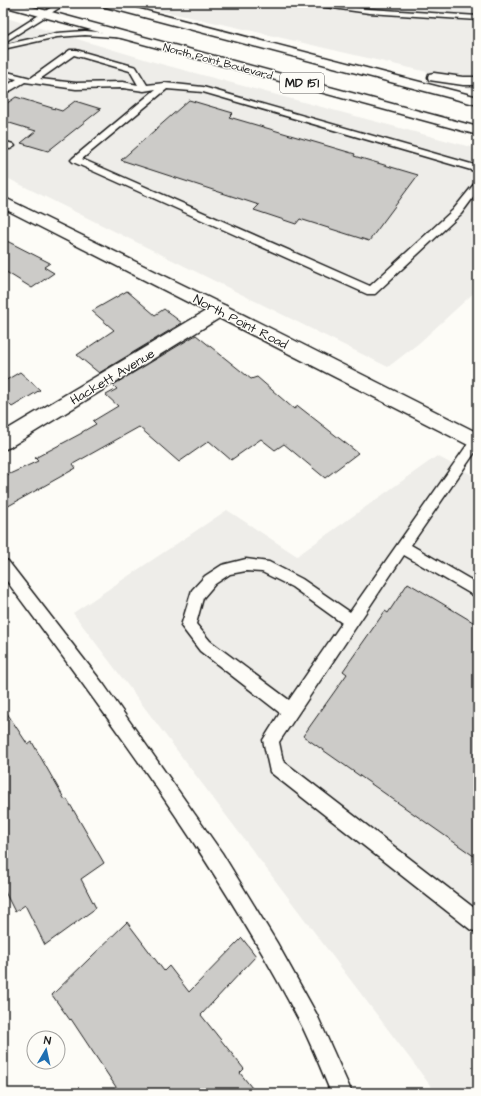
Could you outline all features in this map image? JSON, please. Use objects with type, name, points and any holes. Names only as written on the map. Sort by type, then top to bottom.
[{"type":"main road","name":"North Point Boulevard","points":[[6,3],[478,131]]},
{"type":"main road","name":"MD 151","points":[[102,3],[478,101]]},
{"type":"main road","points":[[306,56],[440,78],[478,81]]},
{"type":"main road","name":"North Point Road","points":[[3,202],[220,310],[477,442]]},
{"type":"main road","name":"Hackett Avenue","points":[[3,442],[220,310]]},
{"type":"lane","points":[[3,41],[63,3]]},
{"type":"lane","points":[[122,3],[137,12]]},
{"type":"lane","points":[[311,3],[369,11],[478,18]]},
{"type":"lane","points":[[3,47],[57,35],[85,33],[126,36]]},
{"type":"lane","points":[[32,81],[73,52],[134,69],[144,88]]},
{"type":"lane","points":[[3,73],[32,81],[76,86],[123,85],[144,88],[165,86],[203,90],[478,169]]},
{"type":"lane","points":[[3,92],[23,78]]},
{"type":"lane","points":[[165,86],[76,160],[370,291],[457,212],[478,185]]},
{"type":"lane","points":[[477,442],[402,547],[271,740],[276,766],[478,923]]},
{"type":"lane","points":[[402,547],[478,592]]},
{"type":"lane","points":[[3,565],[98,690],[216,859],[270,950],[310,1022],[342,1093]]},
{"type":"lane","points":[[291,711],[205,646],[188,626],[198,595],[210,580],[227,569],[246,565],[264,566],[298,583],[352,621]]},
{"type":"shaded area","points":[[135,3],[478,3],[478,91],[466,88],[440,75],[161,11]]},
{"type":"shaded area","points":[[3,17],[161,64],[478,149],[478,289],[419,343],[388,367],[3,176]]},
{"type":"shaded area","points":[[437,456],[478,478],[478,1093],[436,1093],[73,613],[227,510],[297,556]]},
{"type":"building","points":[[16,97],[62,111],[75,101],[101,109],[48,151],[21,143],[36,131],[3,121],[3,106]]},
{"type":"building","points":[[189,100],[233,113],[229,117],[355,154],[354,156],[418,175],[369,241],[300,219],[296,224],[254,210],[259,205],[121,160]]},
{"type":"building","points":[[3,239],[50,263],[44,267],[54,273],[32,288],[3,270]]},
{"type":"building","points":[[127,291],[155,315],[164,309],[182,323],[99,373],[77,355],[114,330],[92,311]]},
{"type":"building","points":[[196,335],[251,379],[257,377],[294,409],[298,406],[358,453],[325,478],[284,444],[275,450],[261,439],[231,460],[209,441],[179,462],[139,427],[73,464],[76,468],[3,509],[3,477],[38,461],[35,458],[96,424],[93,421],[118,406],[106,395],[117,389],[113,385]]},
{"type":"building","points":[[20,372],[40,390],[12,407],[3,398],[3,382]]},
{"type":"building","points":[[408,583],[478,625],[478,859],[303,736],[347,674],[343,671],[385,611],[388,613]]},
{"type":"building","points":[[3,707],[28,745],[32,742],[65,800],[67,799],[104,863],[81,879],[96,908],[45,945],[25,905],[15,912],[3,888]]},
{"type":"building","points":[[127,922],[164,971],[169,966],[189,992],[242,938],[256,956],[201,1015],[244,1069],[240,1073],[256,1093],[120,1093],[71,1019],[70,1020],[52,995]]}]
